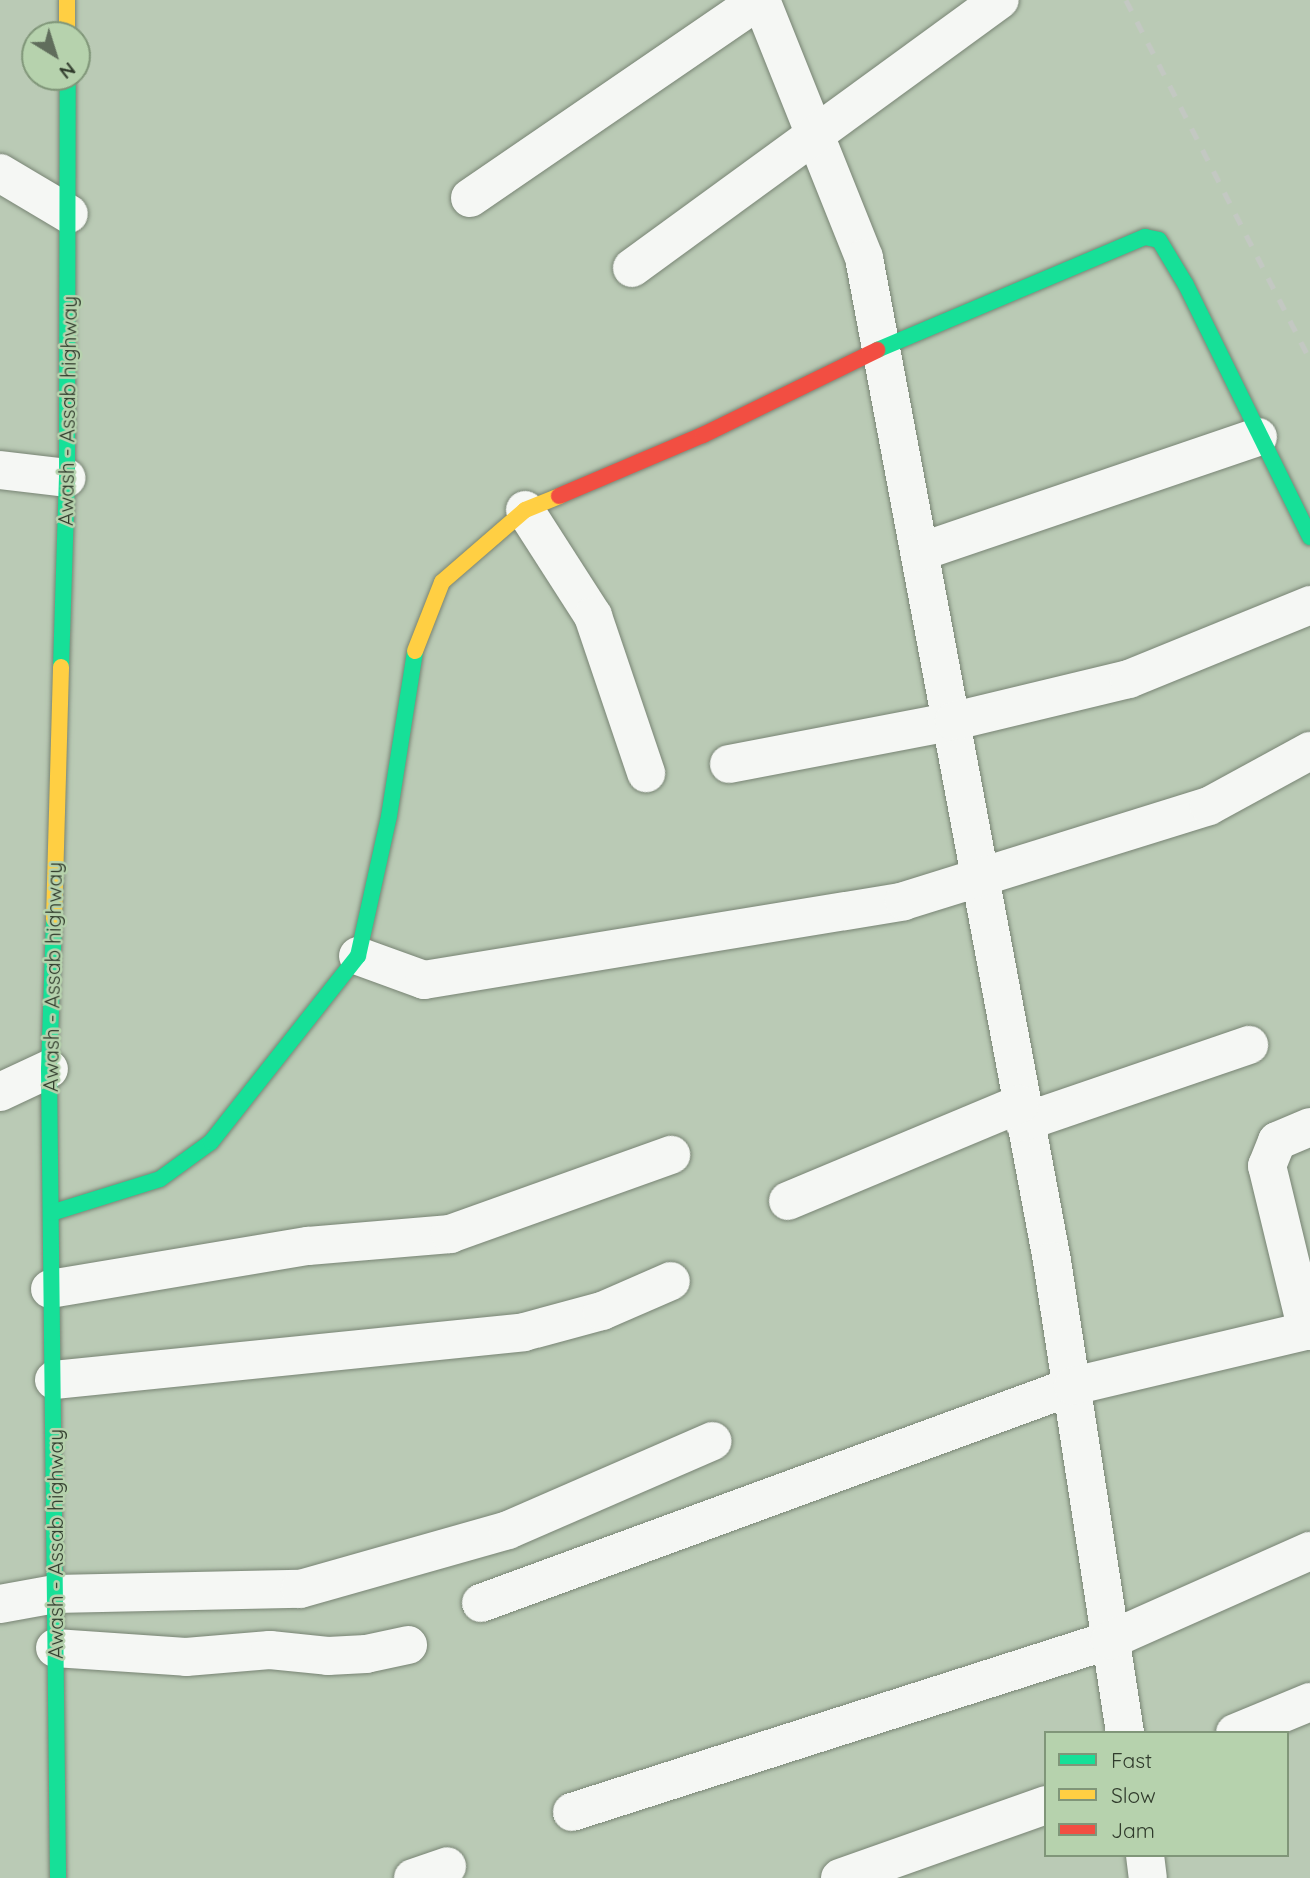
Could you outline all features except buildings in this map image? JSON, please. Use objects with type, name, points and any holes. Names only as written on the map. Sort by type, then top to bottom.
[{"type":"street","points":[[67,0],[67,21]]},
{"type":"street","points":[[470,198],[760,0],[864,258],[878,349],[983,875],[1022,1113],[1073,1386],[1125,1731]]},
{"type":"street","points":[[632,268],[816,137],[1000,0]]},
{"type":"street","name":"Awash - Assab highway","points":[[58,1878],[49,1069],[67,478],[68,91]]},
{"type":"street","points":[[0,173],[69,214]]},
{"type":"street","points":[[51,1213],[160,1179],[211,1142],[358,956],[388,816],[412,659],[442,582],[525,510],[702,435],[878,349],[1145,237],[1158,240],[1186,285],[1310,537]]},
{"type":"street","points":[[920,552],[1258,436]]},
{"type":"street","points":[[0,470],[67,478]]},
{"type":"street","points":[[525,510],[593,616],[646,773]]},
{"type":"street","points":[[729,764],[954,721],[1129,679],[1310,605]]},
{"type":"street","points":[[358,956],[424,980],[904,901],[1209,806],[1310,751]]},
{"type":"street","points":[[788,1201],[1022,1113],[1249,1045]]},
{"type":"street","points":[[0,1092],[49,1069]]},
{"type":"street","points":[[481,1602],[1073,1386],[1308,1331],[1267,1166],[1277,1141],[1310,1127]]},
{"type":"street","points":[[50,1289],[308,1246],[450,1234],[671,1155]]},
{"type":"street","points":[[54,1380],[524,1332],[602,1311],[671,1281]]},
{"type":"street","points":[[0,1604],[55,1594],[300,1589],[508,1530],[713,1441]]},
{"type":"street","points":[[572,1812],[1110,1640],[1310,1551]]},
{"type":"street","points":[[55,1648],[186,1657],[270,1650],[328,1656],[366,1654],[408,1644]]},
{"type":"street","points":[[1240,1731],[1310,1702]]},
{"type":"street","points":[[840,1878],[1044,1806]]},
{"type":"street","points":[[1145,1857],[1148,1878]]},
{"type":"railway","points":[[1126,0],[1310,359]]},
{"type":"traffic: fast","points":[[61,667],[67,478],[68,91]]},
{"type":"traffic: fast","points":[[877,350],[1145,237],[1159,240],[1186,285],[1310,537]]},
{"type":"traffic: fast","points":[[51,1213],[160,1179],[211,1142],[358,956],[389,816],[415,651]]},
{"type":"traffic: fast","points":[[54,919],[49,1069],[58,1878]]},
{"type":"traffic: slow","points":[[67,0],[67,21]]},
{"type":"traffic: slow","points":[[415,651],[442,582],[525,510],[559,496]]},
{"type":"traffic: slow","points":[[54,919],[61,667]]},
{"type":"traffic: jam","points":[[559,496],[703,435],[877,350]]}]
